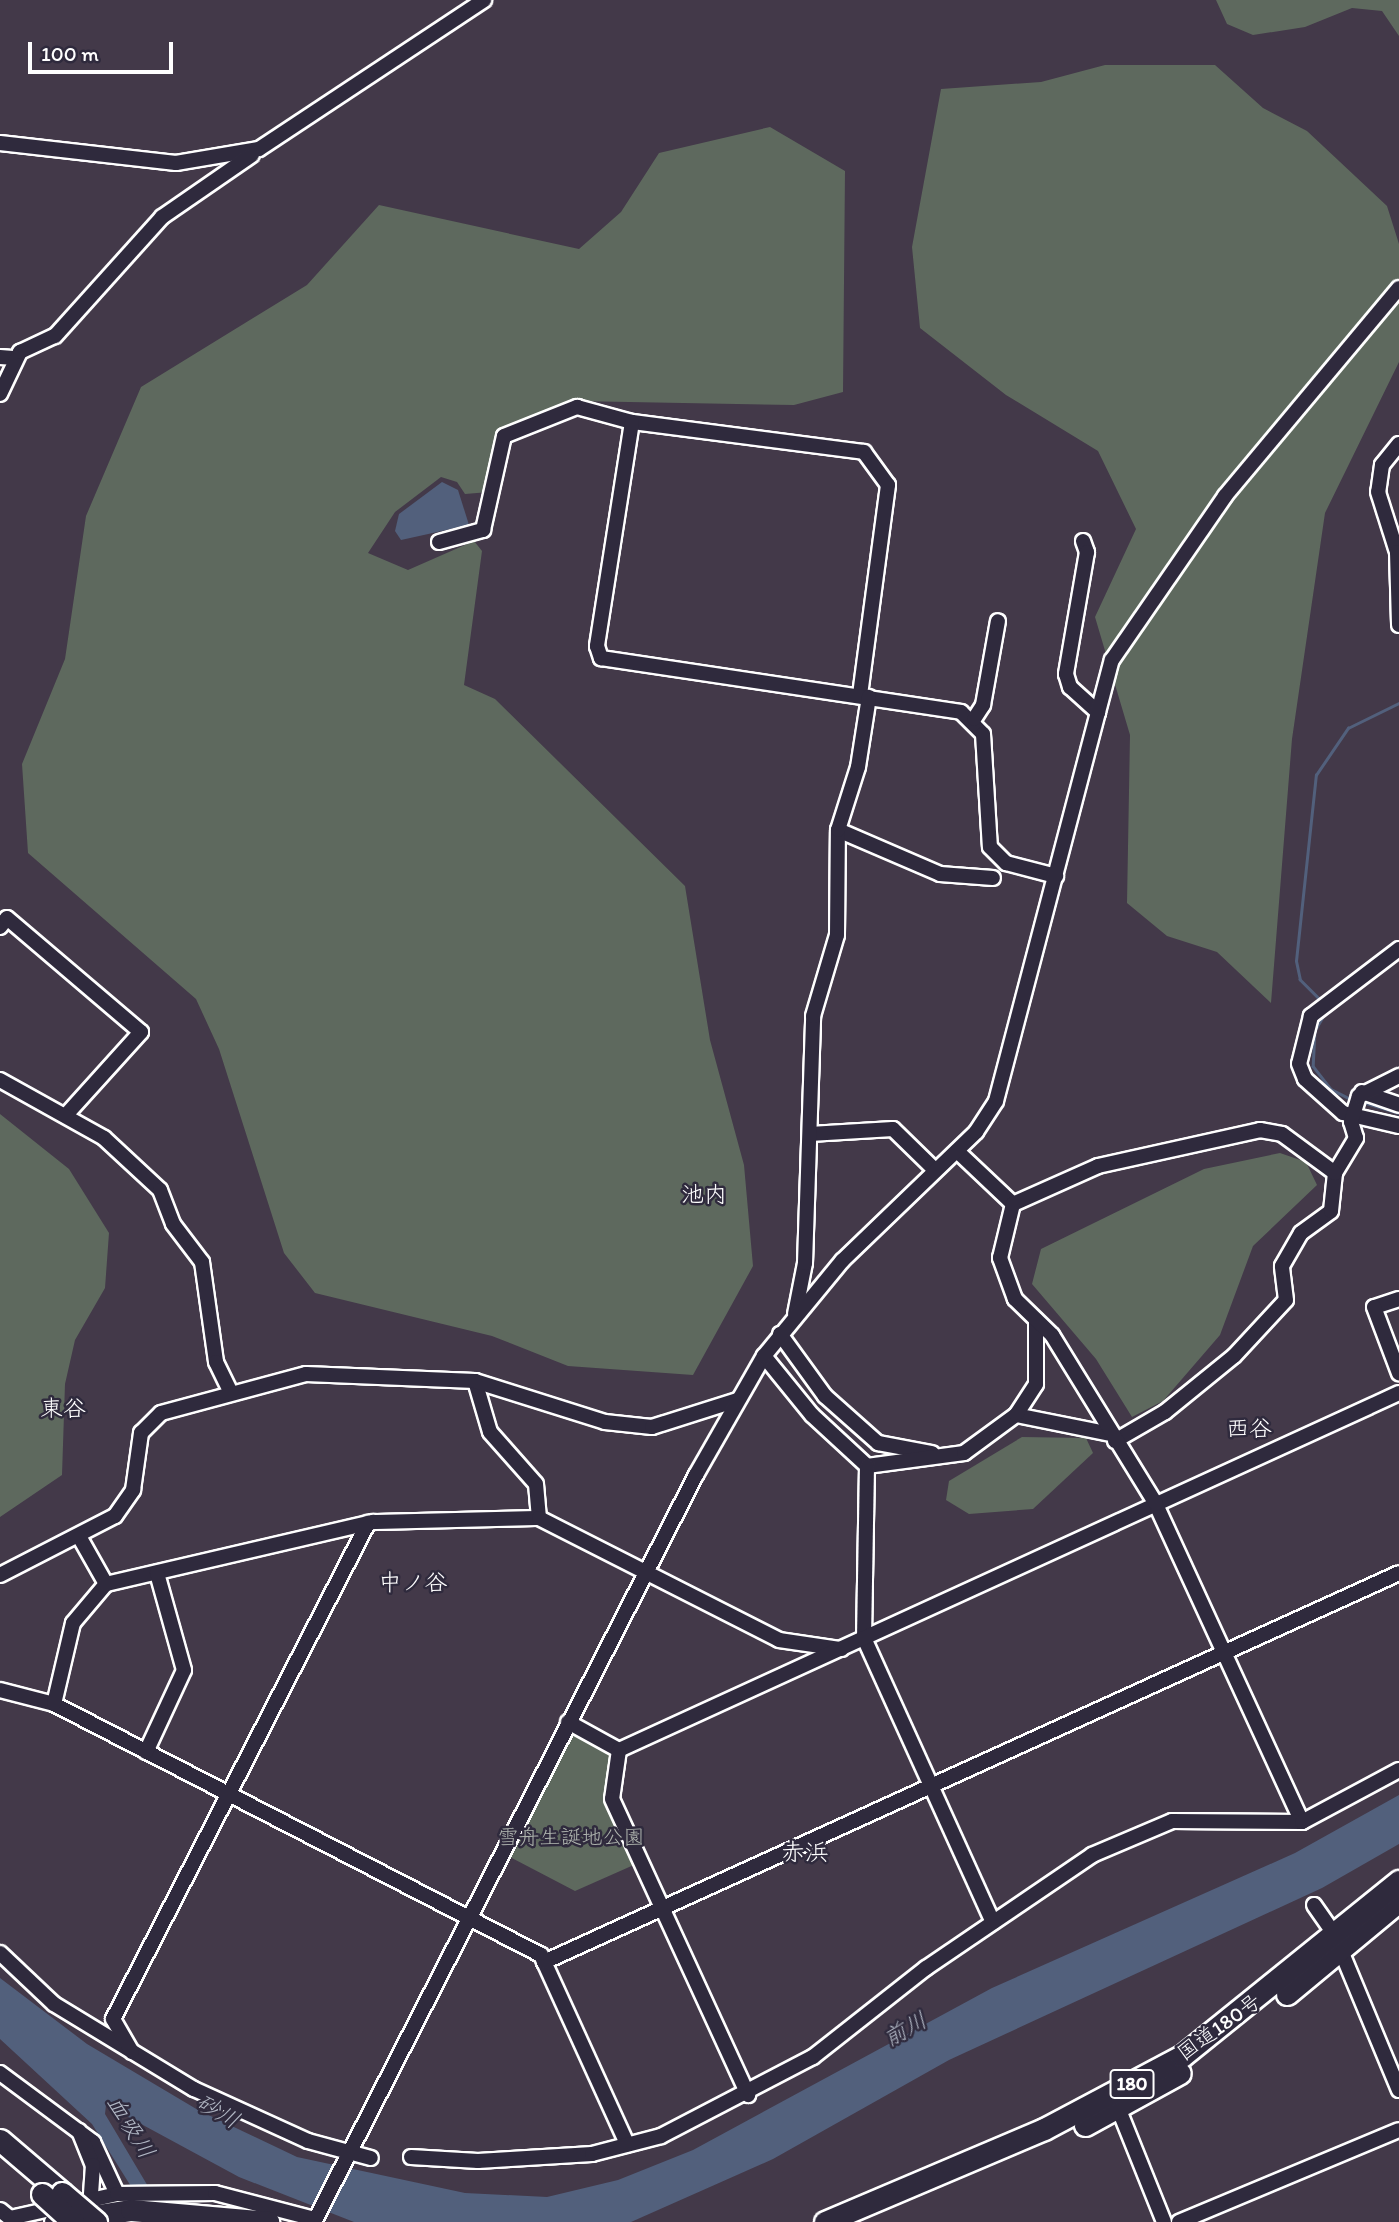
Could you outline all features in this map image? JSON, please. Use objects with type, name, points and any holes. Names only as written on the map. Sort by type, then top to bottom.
[{"type":"highway","name":"国道180号","points":[[861,2222],[1187,2069],[1337,1942],[1399,1881]]},
{"type":"highway","name":"国道180号","points":[[1337,1942],[1399,1902]]},
{"type":"highway","name":"国道180号","points":[[825,2222],[1116,2102]]},
{"type":"highway","points":[[0,2140],[52,2194],[73,2222]]},
{"type":"highway","points":[[0,2159],[96,2222]]},
{"type":"highway","points":[[55,2222],[125,2199],[164,2202],[268,2222]]},
{"type":"street","points":[[0,357],[16,358],[55,336],[162,216],[484,0]]},
{"type":"street","points":[[0,143],[176,163],[265,146]]},
{"type":"street","points":[[164,2202],[215,2193],[315,2219],[568,1722],[737,1400],[764,1356],[795,1314],[935,1170],[957,1151],[996,1101],[1112,660],[1151,598],[1233,487],[1399,288]]},
{"type":"street","points":[[0,394],[16,358]]},
{"type":"street","points":[[439,542],[483,530],[504,436],[577,407],[632,422],[864,452],[888,485],[858,767],[838,830],[837,935],[813,1016],[805,1264],[795,1314]]},
{"type":"street","points":[[632,422],[597,646],[601,658],[950,708],[974,719],[985,748],[990,847],[1006,863],[1056,876]]},
{"type":"street","points":[[1399,444],[1382,465],[1378,492],[1397,552],[1399,625]]},
{"type":"street","points":[[1083,541],[1087,552],[1066,674],[1070,688],[1098,712]]},
{"type":"street","points":[[974,719],[983,705],[998,621]]},
{"type":"street","points":[[838,830],[940,874],[993,878]]},
{"type":"street","points":[[0,927],[7,918],[141,1032],[66,1115]]},
{"type":"street","points":[[1399,949],[1323,1004],[1304,1032],[1301,1072],[1399,1126]]},
{"type":"street","points":[[1357,1102],[1399,1076]]},
{"type":"street","points":[[0,1080],[66,1115],[152,1180],[173,1224],[193,1246],[209,1285],[216,1362],[231,1392]]},
{"type":"street","points":[[1357,1102],[1399,1105]]},
{"type":"street","points":[[1016,1415],[1113,1437],[1165,1412],[1234,1356],[1286,1300],[1282,1266],[1301,1233],[1331,1211],[1335,1173],[1356,1138],[1357,1102]]},
{"type":"street","points":[[810,1134],[893,1129],[935,1170]]},
{"type":"street","points":[[1302,1822],[1156,1504],[1113,1437],[1069,1360],[1003,1274],[1001,1241],[1013,1204],[1077,1172],[1245,1130],[1282,1134],[1335,1173]]},
{"type":"street","points":[[957,1151],[1013,1204]]},
{"type":"street","points":[[1399,1299],[1374,1307],[1399,1374]]},
{"type":"street","points":[[867,1466],[976,1448],[1016,1415],[1035,1384],[1036,1320]]},
{"type":"street","points":[[780,1334],[825,1396],[878,1443],[940,1454]]},
{"type":"street","points":[[764,1356],[812,1415],[867,1466],[864,1638],[993,1922]]},
{"type":"street","points":[[0,1576],[35,1553],[80,1538],[127,1504],[141,1433],[153,1418],[231,1392],[306,1374],[475,1381],[605,1422],[652,1427],[737,1400]]},
{"type":"street","points":[[475,1381],[490,1432],[536,1484],[539,1518]]},
{"type":"street","points":[[619,1750],[1399,1393]]},
{"type":"street","points":[[54,1704],[73,1623],[106,1584],[368,1523],[539,1518],[779,1640],[841,1649]]},
{"type":"street","points":[[132,2052],[113,2019],[368,1523]]},
{"type":"street","points":[[80,1538],[106,1584]]},
{"type":"street","points":[[149,1747],[184,1670],[157,1573]]},
{"type":"street","points":[[544,1962],[1399,1573]]},
{"type":"street","points":[[0,1690],[54,1704],[149,1747],[230,1794],[541,1955],[627,2144]]},
{"type":"street","points":[[568,1722],[619,1750]]},
{"type":"street","points":[[619,1750],[612,1799],[748,2095]]},
{"type":"street","points":[[411,2157],[478,2161],[592,2154],[661,2136],[748,2095],[813,2057],[993,1922],[1092,1855],[1163,1823],[1302,1822],[1399,1770]]},
{"type":"street","points":[[1314,1905],[1337,1942],[1399,2090]]},
{"type":"street","points":[[0,1953],[35,1990],[132,2052],[263,2122],[371,2158]]},
{"type":"street","points":[[0,2073],[78,2129],[102,2153],[125,2199],[10,2218],[0,2210]]},
{"type":"street","points":[[0,2085],[16,2086]]},
{"type":"street","points":[[1116,2102],[1164,2222]]},
{"type":"street","points":[[78,2129],[93,2165],[91,2197]]},
{"type":"street","points":[[1179,2222],[1399,2130]]},
{"type":"green space","points":[[1216,0],[1399,0],[1399,36],[1382,11],[1352,8],[1305,27],[1253,35],[1227,24]]},
{"type":"green space","points":[[1105,65],[1215,65],[1263,108],[1307,131],[1387,206],[1399,244],[1399,362],[1325,513],[1292,739],[1271,1003],[1217,952],[1167,936],[1127,903],[1130,735],[1095,617],[1136,529],[1098,451],[1006,395],[920,328],[912,247],[941,89],[1041,82]]},
{"type":"green space","points":[[770,127],[845,171],[843,392],[794,405],[575,401],[500,433],[489,492],[465,494],[457,482],[441,477],[395,512],[368,553],[408,570],[474,541],[482,551],[464,685],[495,699],[685,886],[710,1040],[744,1165],[753,1266],[693,1375],[568,1366],[492,1336],[315,1293],[284,1253],[219,1049],[196,999],[28,853],[22,764],[65,659],[86,516],[141,387],[307,285],[379,205],[579,249],[621,212],[659,153]]},
{"type":"green space","points":[[0,1114],[69,1169],[109,1233],[105,1288],[75,1340],[65,1384],[62,1475],[0,1517]]},
{"type":"green space","points":[[1280,1153],[1306,1162],[1317,1185],[1253,1246],[1220,1335],[1163,1401],[1132,1417],[1096,1359],[1032,1284],[1041,1249],[1204,1169]]},
{"type":"green space","points":[[1022,1437],[1086,1438],[1093,1453],[1033,1509],[969,1514],[946,1500],[949,1481]]},
{"type":"green space","name":"雪舟生誕地公園","points":[[573,1729],[615,1753],[607,1801],[636,1864],[575,1891],[508,1856]]},
{"type":"water","points":[[442,482],[458,490],[469,525],[401,540],[395,531],[399,514]]},
{"type":"water","points":[[1399,1795],[1399,1844],[1322,1888],[949,2060],[773,2159],[631,2222],[354,2222],[239,2177],[106,2105],[105,2114],[149,2188],[132,2188],[92,2124],[0,2039],[0,1978],[87,2044],[198,2110],[297,2157],[465,2193],[547,2197],[618,2180],[693,2150],[992,1988],[1295,1853]]},
{"type":"waterway","points":[[1321,1001],[1300,980],[1296,961],[1316,775],[1348,728],[1399,703]]},
{"type":"waterway","points":[[1326,1012],[1315,1031],[1313,1066],[1331,1089],[1353,1100]]},
{"type":"waterway","points":[[1363,1102],[1399,1113]]},
{"type":"waterway","points":[[35,1692],[48,1695]]},
{"type":"waterway","points":[[61,1699],[145,1742]]},
{"type":"waterway","points":[[154,1747],[226,1784]]},
{"type":"waterway","points":[[237,1789],[460,1904]]},
{"type":"district","name":"池内","points":[[704,1194]]},
{"type":"district","name":"東谷","points":[[63,1408]]},
{"type":"district","name":"西谷","points":[[1249,1428]]},
{"type":"district","name":"中ノ谷","points":[[413,1582]]},
{"type":"district","name":"赤浜","points":[[805,1852]]},
{"type":"water label","name":"前川","points":[[905,2029]]},
{"type":"water label","name":"砂川","points":[[218,2111]]},
{"type":"water label","name":"血吸川","points":[[131,2127]]}]
